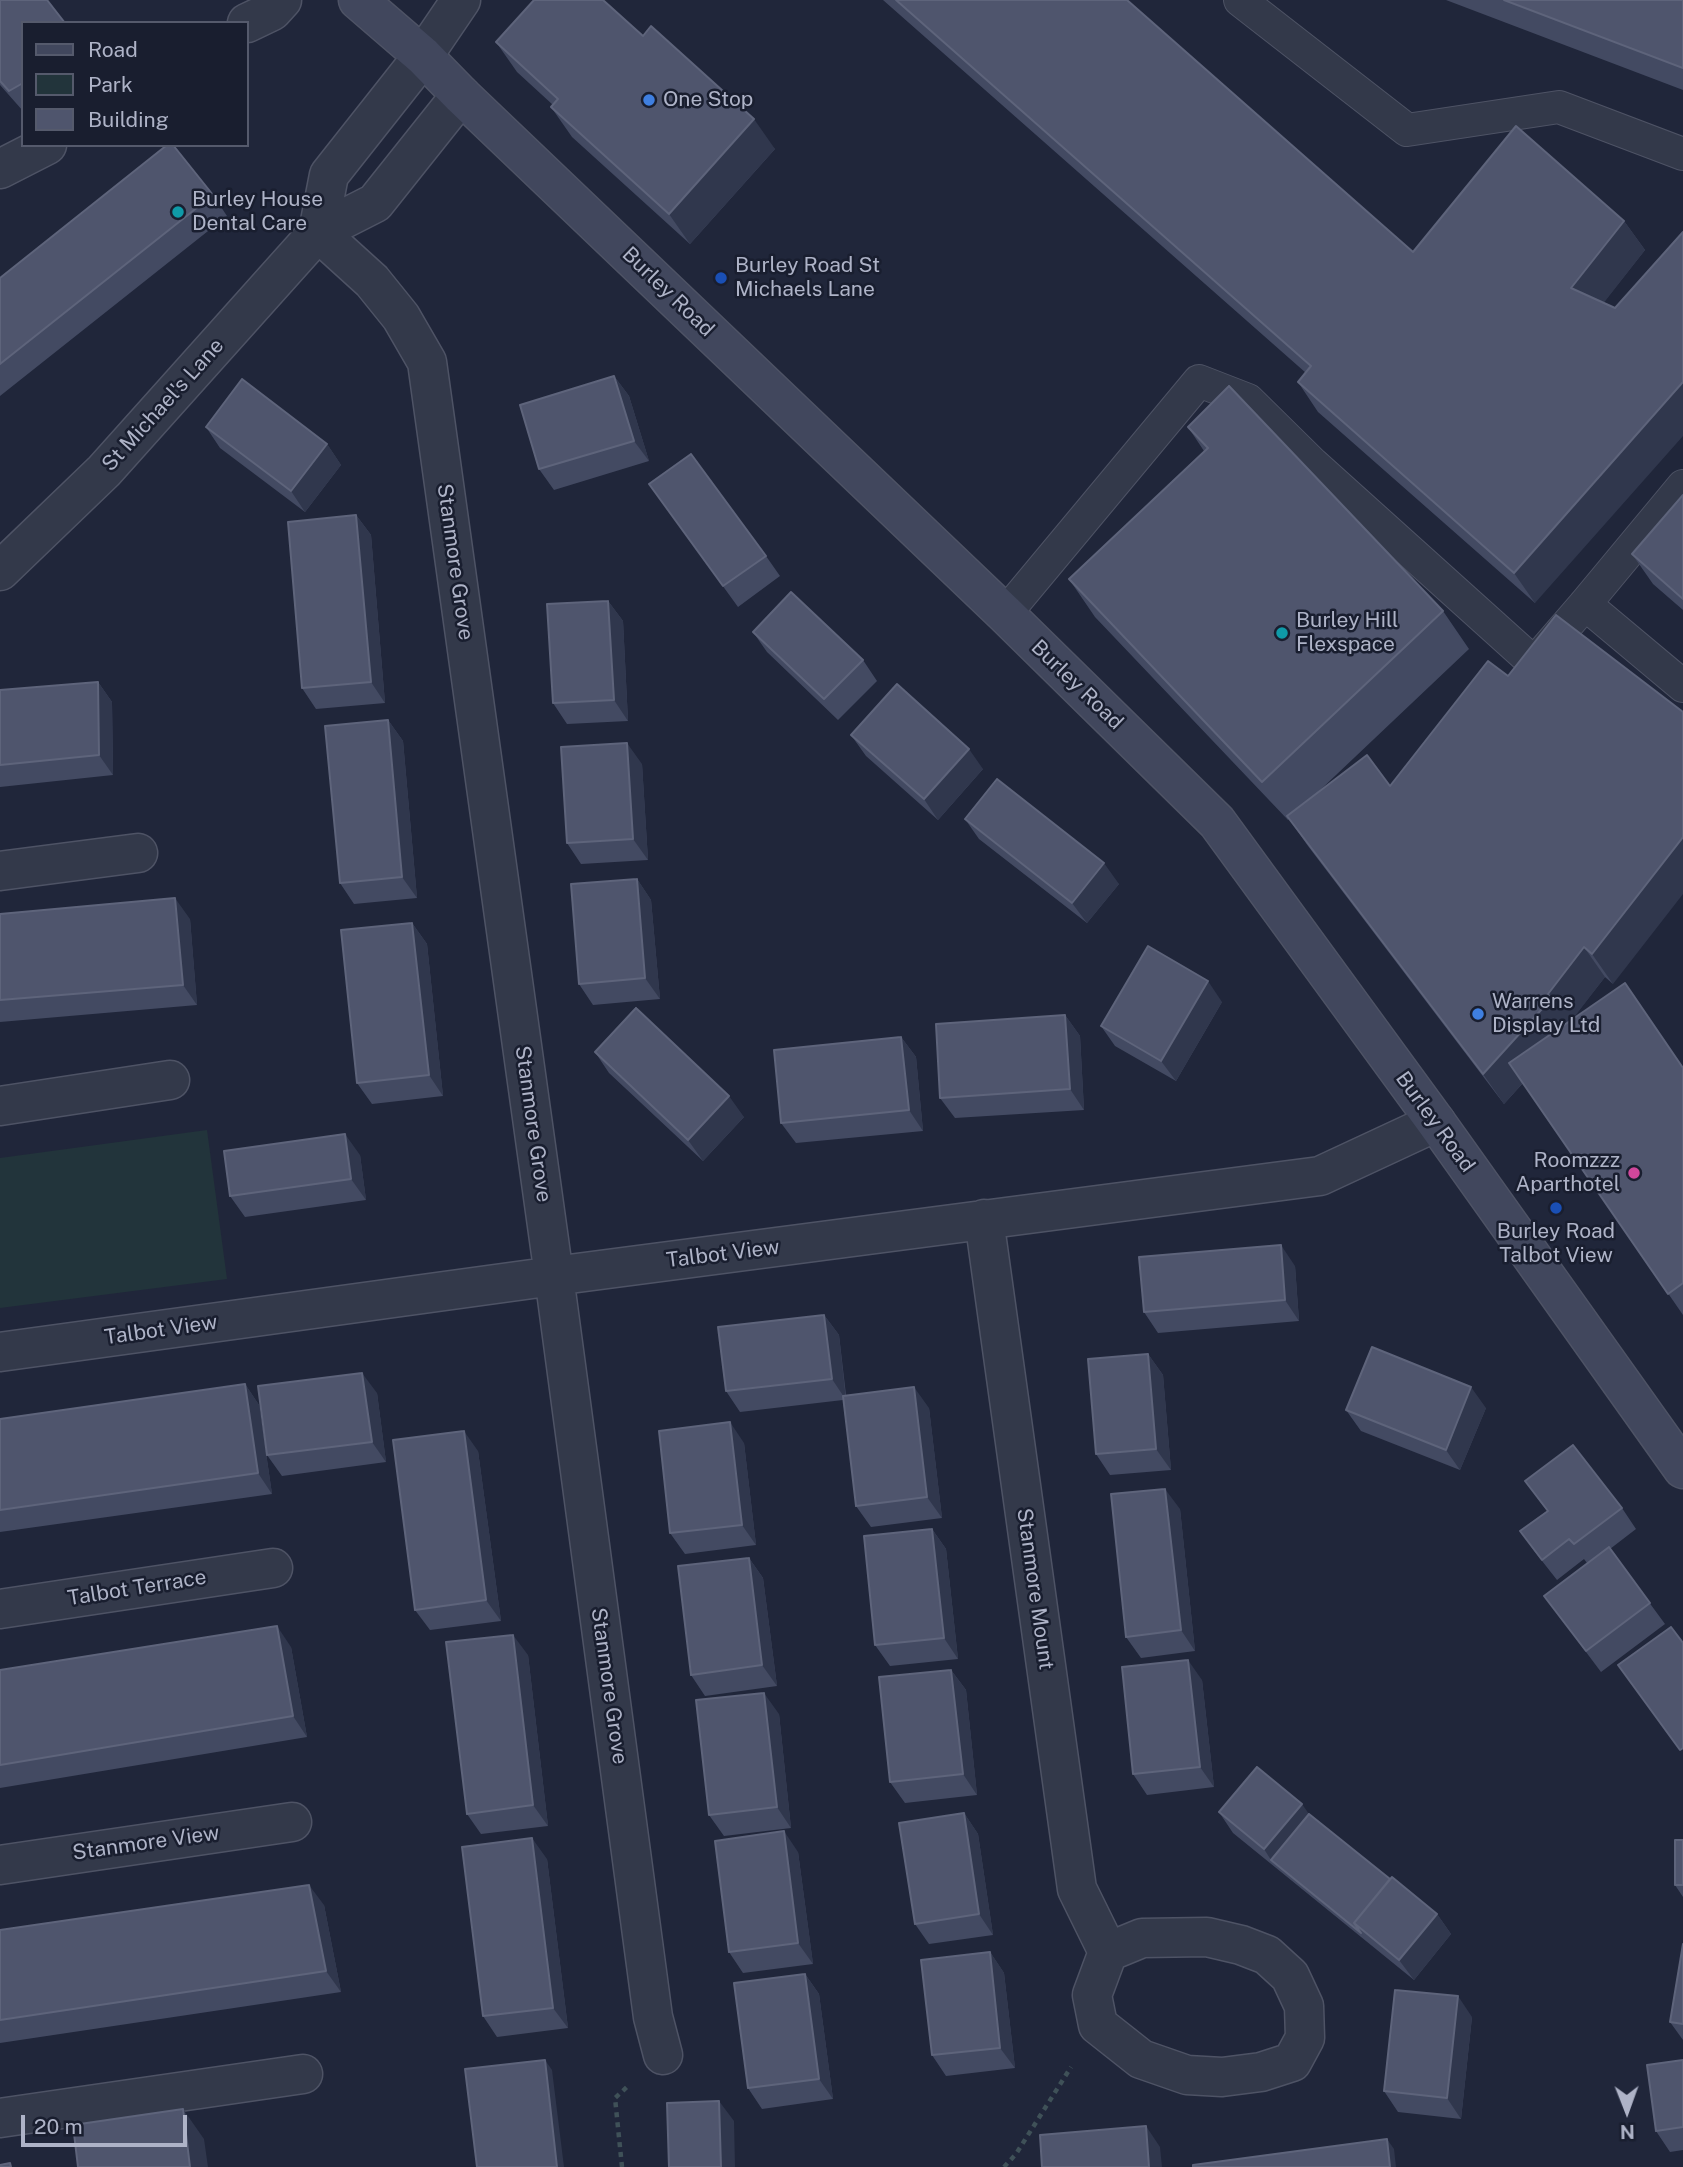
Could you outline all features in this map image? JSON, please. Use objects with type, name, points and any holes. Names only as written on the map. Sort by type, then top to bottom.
[{"type":"street","points":[[248,23],[272,11],[282,0]]},
{"type":"street","name":"Burley Road","points":[[358,0],[423,56],[1005,614],[1217,822],[1436,1122],[1683,1468]]},
{"type":"street","points":[[318,232],[329,175],[423,56],[461,0]]},
{"type":"street","name":"St Michael's Lane","points":[[0,571],[104,471],[318,232],[375,203],[461,95]]},
{"type":"street","points":[[0,169],[43,147]]},
{"type":"street","name":"Stanmore Grove","points":[[318,232],[372,281],[401,317],[427,362],[554,1276],[653,2017],[663,2055]]},
{"type":"street","points":[[0,871],[138,853]]},
{"type":"street","points":[[0,1106],[170,1080]]},
{"type":"street","name":"Talbot View","points":[[0,1352],[554,1276],[1320,1176],[1436,1122]]},
{"type":"street","name":"Stanmore Mount","points":[[984,1219],[1077,1889],[1108,1952]]},
{"type":"street","name":"Talbot Terrace","points":[[0,1609],[274,1568]]},
{"type":"street","name":"Stanmore View","points":[[0,1864],[292,1822]]},
{"type":"street","points":[[1207,1937],[1241,1945],[1267,1955],[1290,1976],[1304,2006],[1305,2038],[1292,2062],[1261,2073],[1223,2077],[1188,2075],[1141,2059],[1098,2025],[1092,1995],[1108,1952],[1142,1938],[1207,1937]]},
{"type":"street","points":[[0,2118],[303,2074]]},
{"type":"lane","points":[[1240,0],[1407,130],[1559,107],[1683,154]]},
{"type":"lane","points":[[1005,614],[1199,381],[1248,400],[1313,464],[1534,663],[1683,486]]},
{"type":"lane","points":[[1586,604],[1683,686]]},
{"type":"path","points":[[1004,2167],[1016,2154],[1098,2025]]},
{"type":"path","points":[[622,2167],[615,2098],[663,2055]]},
{"type":"green space","points":[[207,1130],[227,1279],[0,1308],[0,1158]]},
{"type":"building","points":[[0,0],[47,0],[63,21],[21,21],[21,84],[9,91],[0,81]]},
{"type":"building","points":[[534,0],[603,0],[643,36],[651,26],[754,119],[669,214],[551,107],[558,99],[496,42]]},
{"type":"building","points":[[896,0],[1127,0],[1413,252],[1516,126],[1624,221],[1571,288],[1615,308],[1683,232],[1683,382],[1514,573],[1298,382],[1311,366]]},
{"type":"building","points":[[1504,0],[1683,0],[1683,68]]},
{"type":"building","points":[[164,147],[175,147],[213,195],[0,364],[0,278]]},
{"type":"building","points":[[614,376],[634,441],[539,469],[520,405]]},
{"type":"building","points":[[242,379],[327,444],[291,491],[206,427]]},
{"type":"building","name":"Burley Hill Flexspace","points":[[1229,386],[1443,611],[1262,782],[1069,579],[1208,448],[1188,427]]},
{"type":"building","points":[[691,454],[766,556],[723,586],[649,484]]},
{"type":"building","points":[[1683,495],[1683,599],[1632,554]]},
{"type":"building","points":[[356,515],[371,682],[302,688],[288,522]]},
{"type":"building","points":[[791,592],[863,660],[824,699],[753,632]]},
{"type":"building","points":[[608,601],[614,700],[553,703],[547,604]]},
{"type":"building","points":[[1556,615],[1683,712],[1683,837],[1592,954],[1584,947],[1548,994],[1551,999],[1483,1074],[1287,816],[1367,755],[1390,786],[1488,661],[1508,676]]},
{"type":"building","points":[[98,682],[99,755],[0,765],[0,690]]},
{"type":"building","points":[[897,684],[969,749],[924,799],[851,735]]},
{"type":"building","points":[[388,720],[402,877],[340,883],[325,726]]},
{"type":"building","points":[[627,743],[633,839],[567,843],[561,747]]},
{"type":"building","points":[[997,779],[1104,863],[1072,903],[965,819]]},
{"type":"building","points":[[637,879],[645,978],[579,984],[571,884]]},
{"type":"building","points":[[175,898],[183,985],[0,1000],[0,914]]},
{"type":"building","points":[[412,923],[429,1075],[357,1083],[341,930]]},
{"type":"building","points":[[1148,946],[1208,981],[1161,1061],[1101,1026]]},
{"type":"building","name":"Roomzzz Aparthotel","points":[[1625,983],[1683,1068],[1683,1283],[1668,1294],[1509,1063]]},
{"type":"building","points":[[636,1008],[729,1096],[688,1140],[595,1052]]},
{"type":"building","points":[[1065,1015],[1070,1089],[940,1098],[936,1024]]},
{"type":"building","points":[[901,1037],[909,1110],[781,1123],[774,1050]]},
{"type":"building","points":[[345,1134],[351,1179],[230,1196],[224,1151]]},
{"type":"building","points":[[1281,1245],[1285,1300],[1144,1312],[1139,1257]]},
{"type":"building","points":[[824,1315],[832,1379],[726,1391],[718,1327]]},
{"type":"building","points":[[1372,1347],[1471,1387],[1446,1450],[1346,1410]]},
{"type":"building","points":[[1148,1354],[1156,1449],[1096,1454],[1088,1359]]},
{"type":"building","points":[[362,1373],[372,1442],[267,1455],[258,1386]]},
{"type":"building","points":[[245,1384],[258,1473],[0,1510],[0,1419]]},
{"type":"building","points":[[914,1387],[927,1497],[856,1506],[843,1396]]},
{"type":"building","points":[[730,1422],[742,1525],[670,1533],[659,1431]]},
{"type":"building","points":[[464,1431],[486,1600],[415,1610],[393,1440]]},
{"type":"building","points":[[1573,1445],[1622,1508],[1574,1544],[1569,1539],[1542,1560],[1520,1531],[1548,1511],[1525,1481]]},
{"type":"building","points":[[1165,1489],[1181,1630],[1126,1637],[1111,1494]]},
{"type":"building","points":[[932,1529],[944,1638],[875,1645],[864,1536]]},
{"type":"building","points":[[1609,1547],[1650,1603],[1586,1651],[1544,1596]]},
{"type":"building","points":[[749,1558],[762,1665],[691,1675],[678,1566]]},
{"type":"building","points":[[277,1626],[293,1716],[0,1765],[0,1670]]},
{"type":"building","points":[[1671,1627],[1683,1643],[1683,1748],[1680,1750],[1618,1665]]},
{"type":"building","points":[[513,1635],[533,1805],[467,1814],[446,1642]]},
{"type":"building","points":[[1188,1660],[1200,1767],[1133,1774],[1122,1667]]},
{"type":"building","points":[[951,1670],[963,1774],[890,1782],[879,1677]]},
{"type":"building","points":[[764,1693],[777,1807],[709,1815],[696,1700]]},
{"type":"building","points":[[1257,1767],[1302,1804],[1264,1849],[1219,1812]]},
{"type":"building","points":[[964,1813],[979,1914],[915,1924],[899,1823]]},
{"type":"building","points":[[1309,1814],[1390,1879],[1354,1923],[1361,1933],[1271,1860]]},
{"type":"building","points":[[784,1831],[798,1943],[729,1952],[715,1841]]},
{"type":"building","points":[[532,1838],[553,2008],[483,2016],[462,1847]]},
{"type":"building","points":[[1675,1840],[1683,1840],[1683,1885],[1675,1885]]},
{"type":"building","points":[[1392,1877],[1437,1914],[1399,1960],[1354,1923]]},
{"type":"building","points":[[309,1885],[326,1971],[0,2020],[0,1930]]},
{"type":"building","points":[[1683,1944],[1683,2024],[1670,2022]]},
{"type":"building","points":[[990,1952],[1000,2048],[932,2055],[921,1960]]},
{"type":"building","points":[[805,1974],[819,2079],[748,2088],[734,1983]]},
{"type":"building","points":[[1395,1990],[1458,1996],[1447,2098],[1384,2091]]},
{"type":"building","points":[[545,2060],[557,2167],[477,2167],[465,2069]]},
{"type":"building","points":[[1683,2060],[1683,2127],[1656,2131],[1647,2065]]},
{"type":"building","points":[[719,2101],[721,2167],[669,2167],[667,2103]]},
{"type":"building","points":[[183,2109],[190,2167],[78,2167],[73,2125]]},
{"type":"building","points":[[1146,2126],[1149,2167],[1042,2167],[1040,2135]]},
{"type":"building","points":[[1387,2139],[1390,2167],[1193,2167],[1193,2165]]},
{"type":"building","points":[[10,2163],[11,2167],[0,2167],[0,2165]]},
{"type":"place","name":"One Stop","points":[[649,100]]},
{"type":"place","name":"Burley House Dental Care","points":[[178,212]]},
{"type":"place","name":"Burley Road St Michaels Lane","points":[[721,278]]},
{"type":"place","name":"Burley Hill Flexspace","points":[[1282,633]]},
{"type":"place","name":"Warrens Display Ltd","points":[[1478,1014]]},
{"type":"place","name":"Roomzzz Aparthotel","points":[[1634,1173]]},
{"type":"place","name":"Burley Road Talbot View","points":[[1556,1208]]}]
